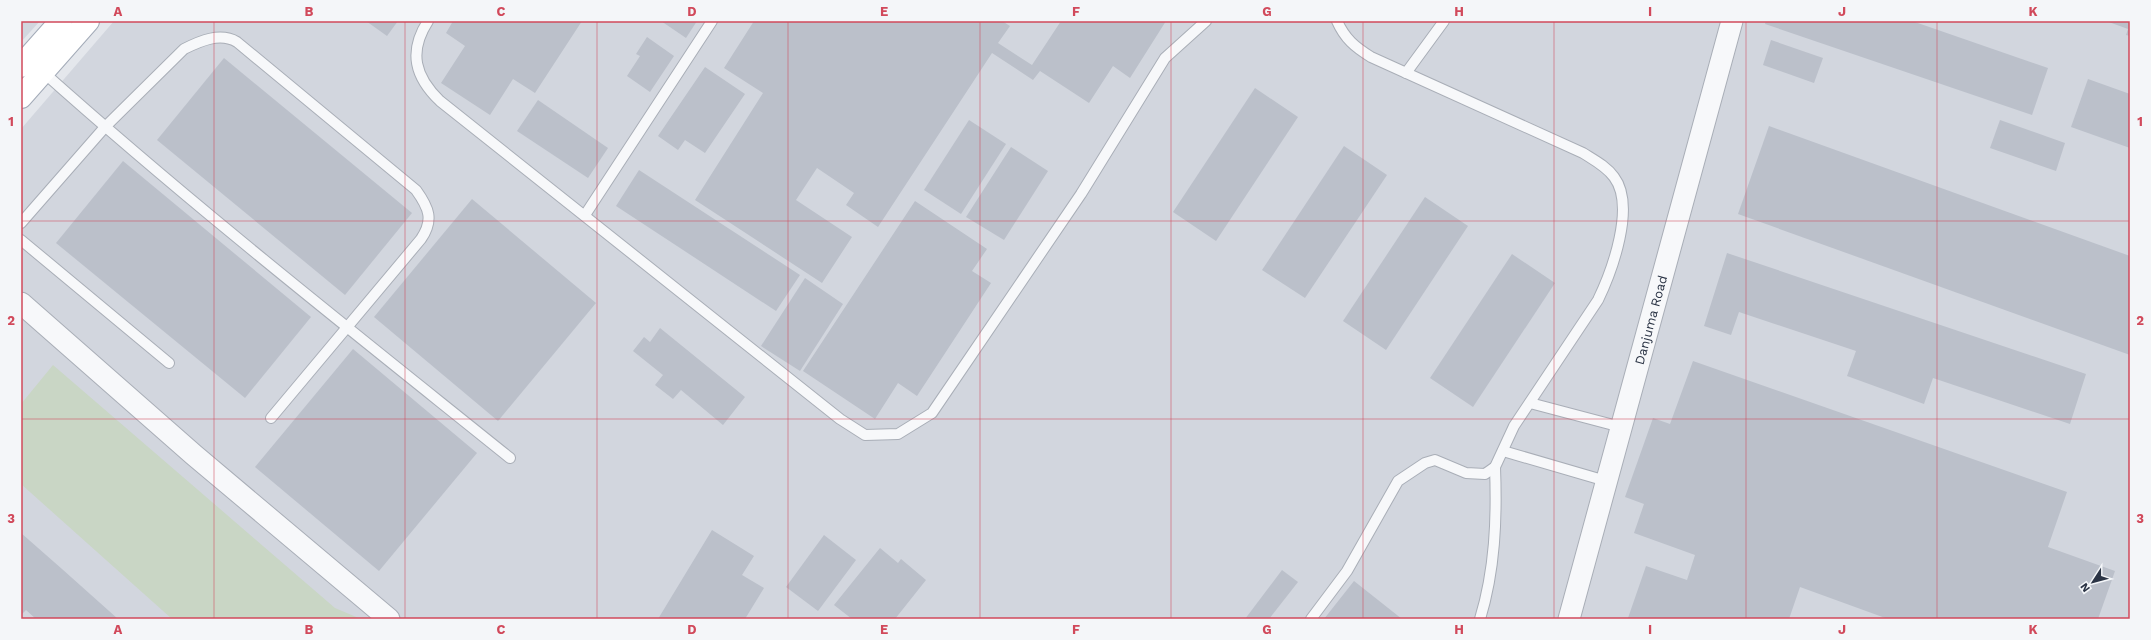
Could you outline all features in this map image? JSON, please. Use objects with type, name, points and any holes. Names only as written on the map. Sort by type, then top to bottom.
[{"type":"main road","points":[[21,66],[60,21]]},
{"type":"main road","points":[[21,97],[42,71],[88,21]]},
{"type":"street","name":"Danjuma Road","points":[[1569,619],[1732,21]]},
{"type":"street","points":[[21,303],[194,455],[389,619]]},
{"type":"lane","points":[[428,21],[419,34],[415,51],[419,70],[426,88],[440,101],[585,215],[840,420],[864,435],[898,434],[932,413],[1081,194],[1165,58],[1206,21]]},
{"type":"lane","points":[[585,215],[712,21]]},
{"type":"lane","points":[[1311,619],[1347,571],[1398,481],[1425,463],[1435,460],[1466,473],[1485,474],[1495,467],[1504,451],[1514,426],[1598,300],[1608,280],[1622,226],[1622,196],[1615,178],[1603,166],[1583,153],[1406,73],[1354,46],[1343,34],[1337,21]]},
{"type":"lane","points":[[1406,73],[1444,21]]},
{"type":"lane","points":[[21,223],[105,127],[184,49],[195,43],[213,38],[229,38],[416,190],[424,202],[429,214],[428,228],[422,239],[346,327],[271,418]]},
{"type":"lane","points":[[42,71],[105,127],[346,327],[510,458]]},
{"type":"lane","points":[[21,240],[169,363]]},
{"type":"lane","points":[[1530,403],[1621,426]]},
{"type":"lane","points":[[1504,451],[1606,481]]},
{"type":"lane","points":[[1480,619],[1490,582],[1496,530],[1495,467]]},
{"type":"shaded area","points":[[21,21],[40,21],[21,42]]},
{"type":"shaded area","points":[[114,21],[2130,21],[2130,619],[21,619],[21,129]]},
{"type":"green space","points":[[53,365],[335,608],[361,619],[172,619],[21,484],[21,404]]},
{"type":"building","points":[[366,21],[398,21],[387,36]]},
{"type":"building","points":[[453,21],[582,21],[535,93],[513,79],[490,115],[441,83],[465,46],[446,33]]},
{"type":"building","points":[[661,21],[697,21],[686,38]]},
{"type":"building","points":[[754,21],[1002,21],[1010,26],[998,43],[1032,65],[1061,21],[1166,21],[1130,78],[1113,66],[1089,103],[1040,71],[1033,80],[992,53],[878,227],[846,205],[854,193],[817,168],[796,200],[852,237],[822,283],[695,200],[763,93],[724,68]]},
{"type":"building","points":[[1766,21],[1912,21],[2048,68],[2032,115],[1765,24]]},
{"type":"building","points":[[2106,21],[2130,21],[2130,36],[2126,35],[2128,29]]},
{"type":"building","points":[[647,37],[674,56],[650,92],[627,76],[640,56],[636,54]]},
{"type":"building","points":[[1771,40],[1823,58],[1814,83],[1763,65]]},
{"type":"building","points":[[224,58],[412,213],[345,295],[157,140]]},
{"type":"building","points":[[705,67],[745,94],[705,153],[685,140],[678,150],[658,136]]},
{"type":"building","points":[[2088,79],[2130,94],[2130,148],[2071,127]]},
{"type":"building","points":[[1255,88],[1298,117],[1216,241],[1173,212]]},
{"type":"building","points":[[538,100],[608,148],[588,178],[517,131]]},
{"type":"building","points":[[969,120],[1006,144],[961,214],[924,190]]},
{"type":"building","points":[[2000,120],[2065,143],[2056,171],[1990,148]]},
{"type":"building","points":[[1769,126],[2130,256],[2130,355],[1738,214]]},
{"type":"building","points":[[1344,146],[1387,175],[1305,298],[1262,270]]},
{"type":"building","points":[[1011,147],[1048,171],[1004,240],[966,217]]},
{"type":"building","points":[[123,161],[311,317],[245,398],[56,243]]},
{"type":"building","points":[[639,170],[800,275],[776,311],[616,206]]},
{"type":"building","points":[[1425,197],[1468,226],[1386,350],[1343,321]]},
{"type":"building","points":[[472,199],[596,303],[498,421],[374,317]]},
{"type":"building","points":[[915,201],[987,249],[972,271],[991,283],[917,396],[898,383],[875,419],[803,371]]},
{"type":"building","points":[[1727,253],[2086,374],[2070,424],[1933,378],[1924,404],[1847,376],[1856,351],[1739,312],[1731,335],[1704,326]]},
{"type":"building","points":[[1512,254],[1555,283],[1473,407],[1430,378]]},
{"type":"building","points":[[805,278],[843,304],[800,371],[761,346]]},
{"type":"building","points":[[660,328],[745,397],[723,425],[681,390],[673,399],[655,385],[663,375],[633,351],[644,337],[650,342]]},
{"type":"building","points":[[353,349],[477,453],[379,571],[255,467]]},
{"type":"building","points":[[1693,361],[2067,492],[2048,547],[2115,571],[2098,619],[1888,619],[1800,587],[1789,619],[1628,618],[1646,566],[1687,580],[1695,555],[1634,533],[1644,504],[1625,497],[1653,418],[1670,424]]},
{"type":"building","points":[[712,530],[754,556],[742,575],[764,588],[745,619],[658,619]]},
{"type":"building","points":[[21,533],[118,619],[36,619],[26,610],[21,615]]},
{"type":"building","points":[[824,535],[856,560],[818,611],[786,587]]},
{"type":"building","points":[[880,548],[898,563],[901,559],[926,580],[895,619],[852,619],[834,605]]},
{"type":"building","points":[[1282,570],[1298,582],[1269,619],[1245,619]]},
{"type":"building","points":[[1354,581],[1402,619],[1324,619]]}]
